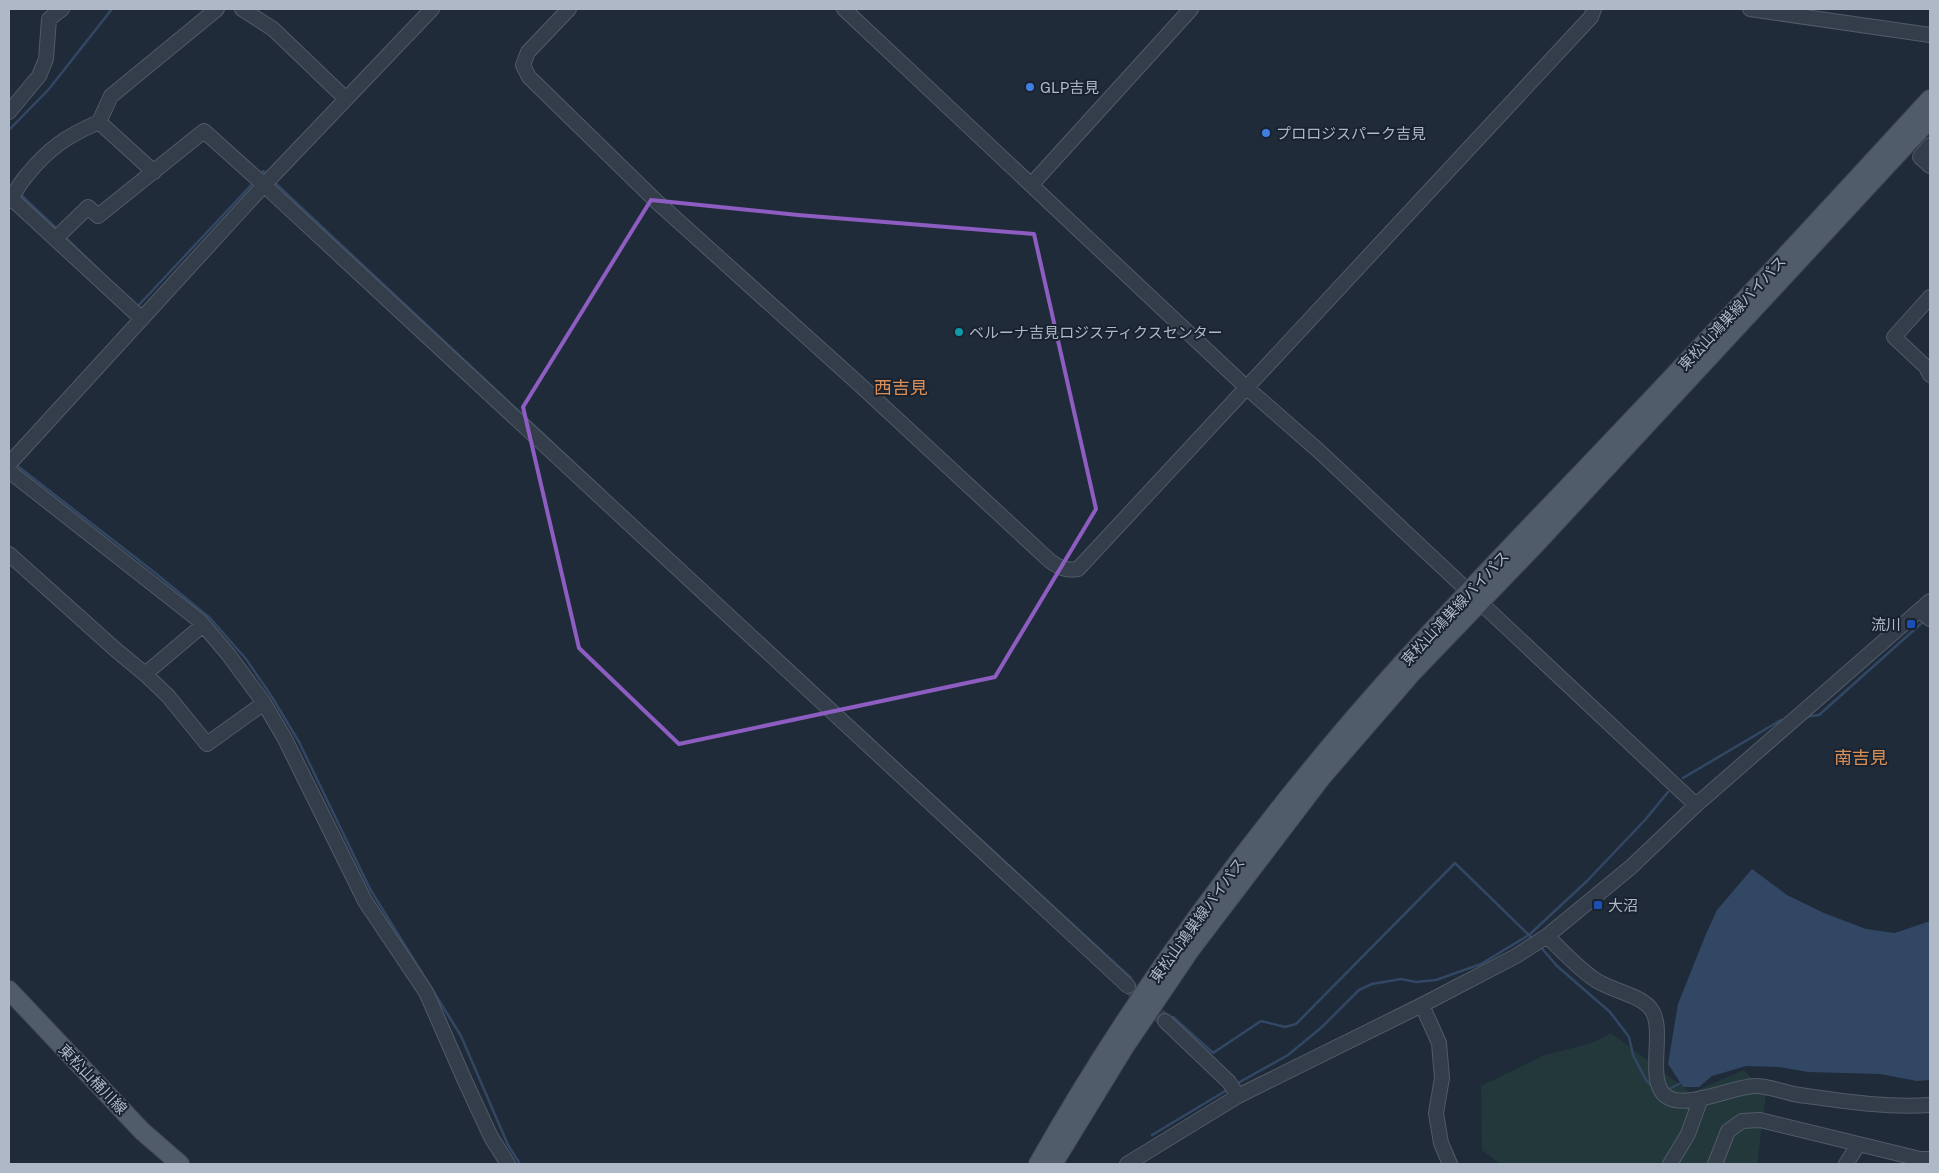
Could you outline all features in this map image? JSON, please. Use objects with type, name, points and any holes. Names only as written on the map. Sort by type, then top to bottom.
[{"type":"main road","name":"東松山鴻巣線バイパス","points":[[1053,1164],[1124,1048],[1160,994],[1258,859],[1322,777],[1474,598],[1930,99]]},
{"type":"main road","name":"東松山鴻巣線バイパス","points":[[1038,1164],[1110,1044],[1145,991],[1266,826],[1373,697],[1474,598],[1930,119]]},
{"type":"main road","name":"東松山桶川線","points":[[9,990],[142,1131],[180,1164]]},
{"type":"street","points":[[9,112],[39,76],[46,59],[49,19],[62,9]]},
{"type":"street","points":[[142,319],[58,236],[10,200],[25,176],[52,148],[76,132],[99,122],[111,96],[217,9]]},
{"type":"street","points":[[242,9],[273,29],[346,99]]},
{"type":"street","points":[[9,464],[142,319],[259,181],[346,99],[432,9]]},
{"type":"street","points":[[569,9],[528,52],[523,65],[529,77],[656,201],[1058,567],[1068,571],[1078,569],[1591,17],[1594,9]]},
{"type":"street","points":[[844,9],[1247,388],[1320,452],[1696,805]]},
{"type":"street","points":[[1031,185],[1192,9]]},
{"type":"street","points":[[1750,9],[1930,35]]},
{"type":"street","points":[[99,122],[154,172]]},
{"type":"street","points":[[58,236],[88,206],[98,216],[204,131],[1128,986]]},
{"type":"street","points":[[1930,145],[1920,156],[1930,166]]},
{"type":"street","points":[[1930,297],[1894,337],[1926,367],[1930,374]]},
{"type":"street","points":[[9,471],[203,625],[228,654],[264,703],[285,739],[365,901],[426,992],[472,1097],[491,1136],[508,1164]]},
{"type":"street","points":[[9,554],[168,696],[207,744],[264,703]]},
{"type":"street","points":[[1127,1164],[1238,1096],[1516,956],[1547,936],[1630,867],[1696,805],[1927,610]]},
{"type":"street","points":[[145,674],[203,625]]},
{"type":"street","points":[[1547,936],[1565,955],[1595,980],[1620,993],[1636,998],[1651,1009],[1656,1023],[1656,1076],[1659,1086],[1669,1098],[1682,1100],[1701,1098],[1756,1085],[1796,1095],[1863,1104],[1894,1106],[1930,1105]]},
{"type":"street","points":[[1422,1004],[1439,1043],[1442,1078],[1436,1113],[1441,1143],[1450,1164]]},
{"type":"street","points":[[1165,1021],[1229,1082],[1238,1096]]},
{"type":"street","points":[[1670,1164],[1688,1134],[1701,1098]]},
{"type":"street","points":[[1715,1164],[1728,1131],[1742,1121],[1760,1120],[1858,1145],[1920,1159],[1930,1159]]},
{"type":"street","points":[[1846,1164],[1858,1145]]},
{"type":"highlighted area","points":[[651,200],[798,215],[1034,234],[1096,509],[995,677],[679,744],[579,648],[523,407]]},
{"type":"green space","points":[[1611,1033],[1691,1093],[1744,1070],[1766,1094],[1757,1164],[1500,1164],[1482,1150],[1481,1086],[1545,1055],[1592,1043]]},
{"type":"water","points":[[1752,869],[1787,895],[1824,913],[1866,929],[1895,933],[1930,921],[1930,1080],[1917,1081],[1880,1074],[1808,1072],[1779,1067],[1746,1066],[1712,1076],[1699,1087],[1683,1087],[1668,1064],[1678,1004],[1717,910]]},
{"type":"waterway","points":[[9,130],[49,89],[112,9]]},
{"type":"waterway","points":[[259,176],[263,171],[268,175]]},
{"type":"waterway","points":[[273,181],[605,492]]},
{"type":"waterway","points":[[137,307],[254,182]]},
{"type":"waterway","points":[[20,194],[57,229]]},
{"type":"waterway","points":[[65,237],[100,271]]},
{"type":"waterway","points":[[15,464],[210,618],[246,659],[299,742],[370,889],[461,1036],[508,1145],[520,1164]]},
{"type":"waterway","points":[[1805,717],[1819,715],[1924,621]]},
{"type":"waterway","points":[[1683,778],[1781,720],[1785,720]]},
{"type":"waterway","points":[[853,722],[1131,978]]},
{"type":"waterway","points":[[1238,1083],[1288,1055],[1322,1027],[1359,990],[1372,984],[1401,979],[1416,982],[1436,980],[1481,964],[1529,935],[1587,881],[1645,820],[1668,792]]},
{"type":"waterway","points":[[1173,1017],[1213,1053],[1261,1021],[1285,1027],[1296,1024],[1455,863],[1533,939]]},
{"type":"waterway","points":[[1539,945],[1557,966],[1610,1012],[1629,1037],[1633,1055],[1646,1080],[1654,1088]]},
{"type":"waterway","points":[[1667,1090],[1681,1083]]},
{"type":"waterway","points":[[1152,1135],[1227,1090]]},
{"type":"tunnel","points":[[1128,986],[1165,1021]]},
{"type":"place","name":"GLP吉見","points":[[1030,87]]},
{"type":"place","name":"プロロジスパーク吉見","points":[[1266,133]]},
{"type":"place","name":"ベルーナ吉見ロジスティクスセンター","points":[[959,332]]},
{"type":"place","name":"流川","points":[[1911,624]]},
{"type":"place","name":"大沼","points":[[1598,905]]},
{"type":"district","name":"西吉見","points":[[901,387]]},
{"type":"district","name":"南吉見","points":[[1861,757]]}]
